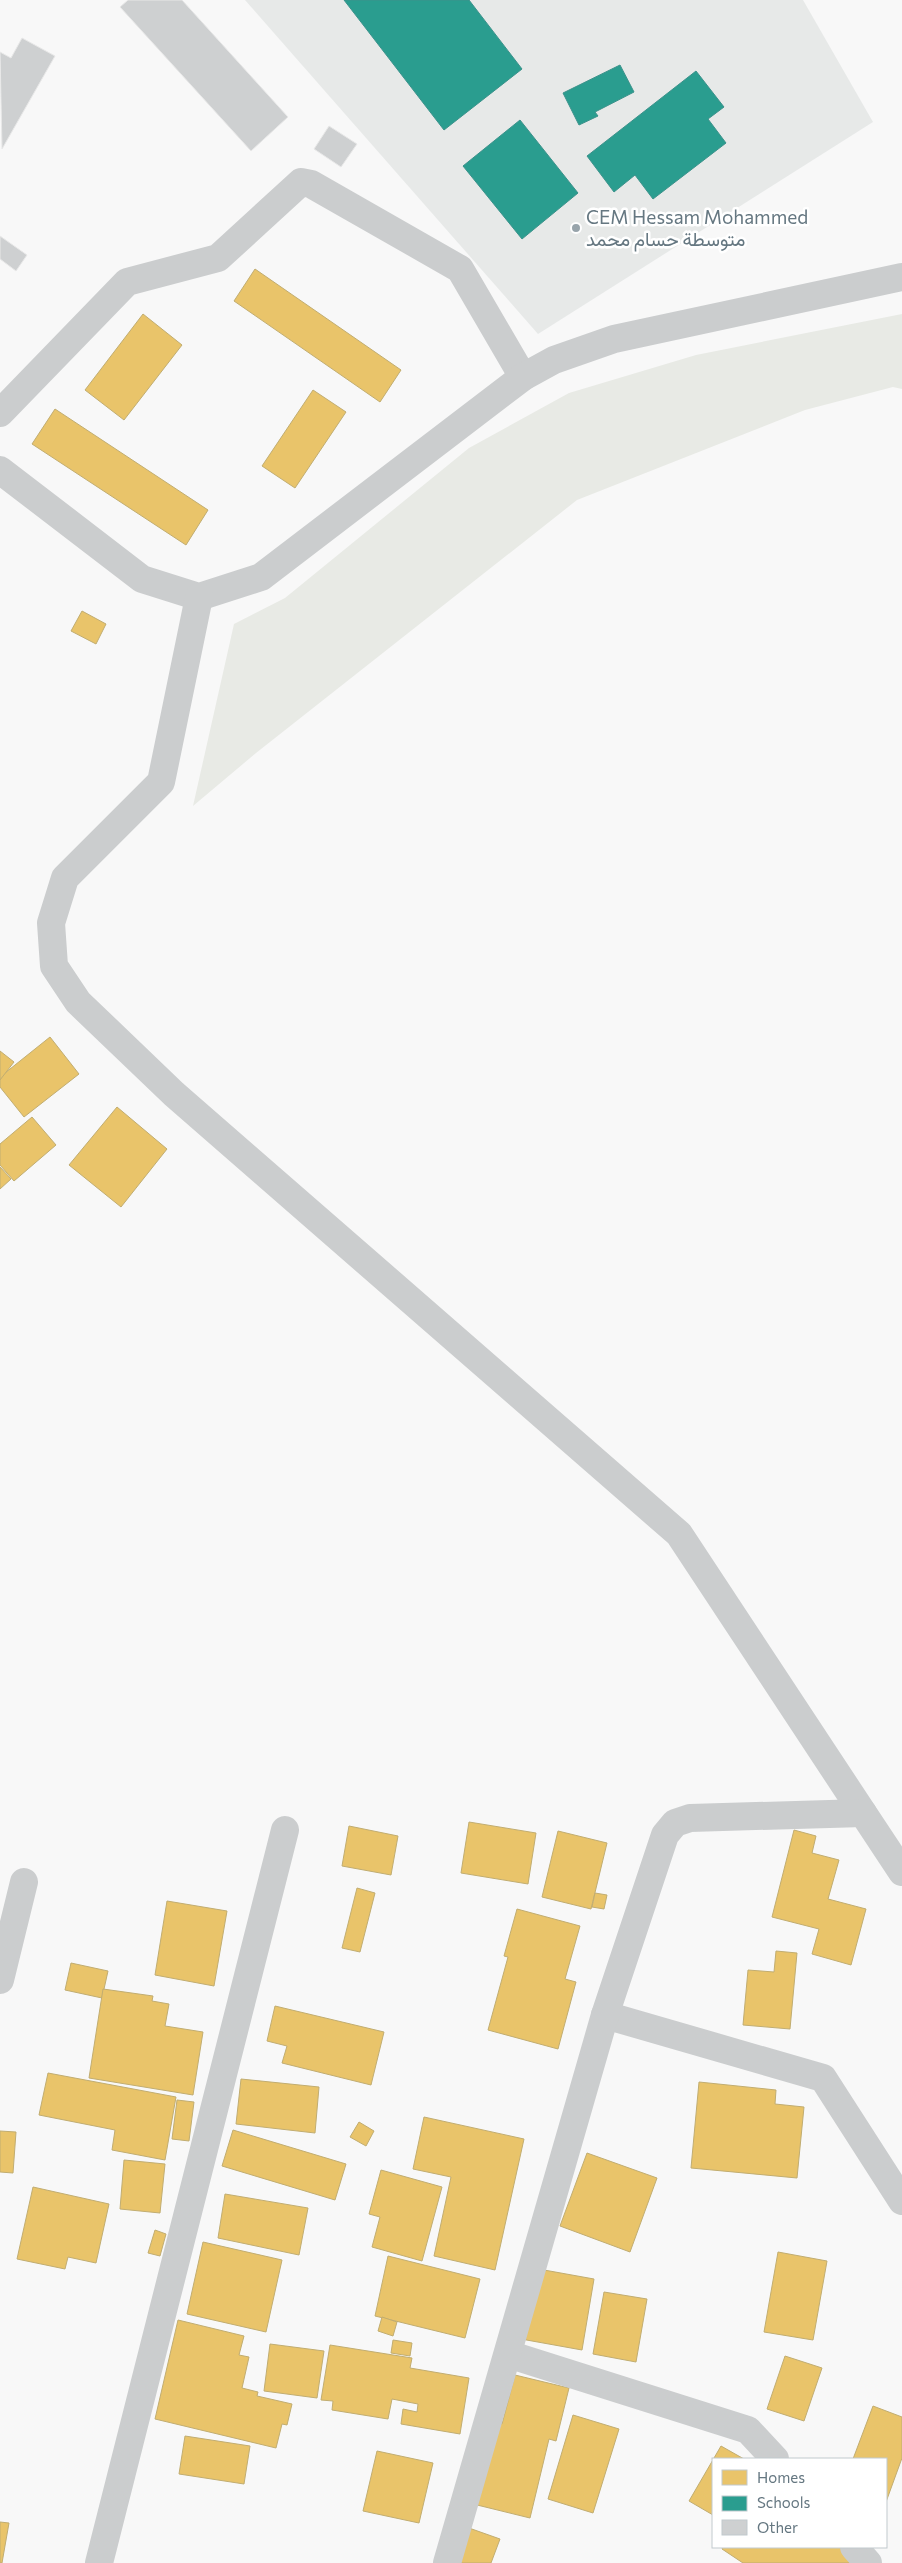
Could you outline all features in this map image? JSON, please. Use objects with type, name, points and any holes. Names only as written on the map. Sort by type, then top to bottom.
[{"type":"street","points":[[0,413],[127,282],[218,258],[301,182],[311,184],[460,269],[523,377]]},
{"type":"street","points":[[0,470],[142,578],[199,598],[261,576],[523,377],[554,360],[614,339],[902,277]]},
{"type":"street","points":[[199,598],[161,782],[65,878],[51,922],[54,966],[78,1002],[174,1094],[680,1534],[902,1872]]},
{"type":"street","points":[[448,2563],[605,2015],[665,1835],[675,1823],[690,1818],[863,1813]]},
{"type":"street","points":[[99,2563],[285,1830]]},
{"type":"street","points":[[0,1980],[7,1921],[24,1882]]},
{"type":"street","points":[[605,2015],[823,2078],[902,2201]]},
{"type":"street","points":[[508,2354],[748,2430],[774,2458]]},
{"type":"street","points":[[855,2548],[868,2563]]},
{"type":"shaded area","name":"CEM Hessam Mohammed متوسطة حسام محمد","points":[[245,0],[803,0],[873,122],[538,334]]},
{"type":"shaded area","points":[[902,314],[902,389],[893,387],[805,410],[577,500],[256,753],[193,806],[234,624],[285,598],[469,448],[569,393],[696,355]]},
{"type":"building: Homes","points":[[255,269],[401,370],[380,402],[234,301]]},
{"type":"building: Homes","points":[[143,314],[182,345],[124,420],[85,390]]},
{"type":"building: Homes","points":[[313,390],[346,412],[295,488],[262,466]]},
{"type":"building: Homes","points":[[55,409],[208,510],[186,545],[32,444]]},
{"type":"building: Homes","points":[[82,611],[106,624],[96,644],[71,631]]},
{"type":"building: Homes","points":[[50,1037],[79,1074],[24,1117],[0,1087],[0,1077]]},
{"type":"building: Homes","points":[[0,1051],[14,1062],[0,1080]]},
{"type":"building: Homes","points":[[117,1107],[167,1149],[121,1207],[69,1165]]},
{"type":"building: Homes","points":[[32,1117],[56,1145],[14,1181],[0,1165],[0,1144]]},
{"type":"building: Homes","points":[[0,1167],[11,1179],[0,1189]]},
{"type":"building: Homes","points":[[469,1822],[536,1833],[528,1884],[461,1873]]},
{"type":"building: Homes","points":[[349,1826],[398,1836],[391,1875],[342,1866]]},
{"type":"building: Homes","points":[[794,1830],[816,1836],[812,1853],[839,1860],[828,1899],[866,1909],[851,1965],[812,1954],[819,1929],[772,1917]]},
{"type":"building: Homes","points":[[558,1831],[607,1843],[591,1909],[542,1897]]},
{"type":"building: Homes","points":[[357,1888],[375,1893],[360,1952],[342,1948]]},
{"type":"building: Homes","points":[[595,1893],[607,1895],[604,1909],[592,1907]]},
{"type":"building: Homes","points":[[167,1901],[227,1911],[214,1986],[155,1975]]},
{"type":"building: Homes","points":[[517,1909],[580,1926],[565,1979],[576,1982],[558,2049],[488,2030],[508,1957],[504,1956]]},
{"type":"building: Homes","points":[[776,1951],[797,1953],[790,2029],[743,2025],[748,1970],[774,1972]]},
{"type":"building: Homes","points":[[71,1963],[108,1971],[102,1998],[65,1990]]},
{"type":"building: Homes","points":[[103,1989],[153,1996],[152,2001],[169,2004],[165,2026],[203,2032],[193,2095],[89,2078]]},
{"type":"building: Homes","points":[[275,2006],[384,2032],[371,2085],[282,2063],[287,2046],[267,2041]]},
{"type":"building: Homes","points":[[48,2073],[176,2097],[165,2160],[112,2150],[115,2130],[39,2115]]},
{"type":"building: Homes","points":[[241,2079],[319,2087],[315,2133],[236,2124]]},
{"type":"building: Homes","points":[[699,2082],[776,2090],[775,2104],[804,2107],[797,2178],[691,2168]]},
{"type":"building: Homes","points":[[177,2100],[194,2102],[189,2141],[172,2139]]},
{"type":"building: Homes","points":[[424,2117],[524,2139],[495,2270],[434,2256],[451,2177],[413,2169]]},
{"type":"building: Homes","points":[[359,2122],[374,2131],[366,2146],[350,2137]]},
{"type":"building: Homes","points":[[233,2130],[346,2164],[335,2200],[222,2166]]},
{"type":"building: Homes","points":[[0,2131],[16,2132],[13,2173],[0,2172]]},
{"type":"building: Homes","points":[[587,2153],[657,2178],[630,2252],[560,2226]]},
{"type":"building: Homes","points":[[124,2160],[165,2164],[160,2213],[120,2209]]},
{"type":"building: Homes","points":[[381,2170],[442,2187],[422,2261],[372,2247],[380,2217],[369,2214]]},
{"type":"building: Homes","points":[[33,2187],[109,2204],[96,2263],[68,2257],[65,2269],[17,2259]]},
{"type":"building: Homes","points":[[225,2194],[308,2208],[299,2255],[218,2238]]},
{"type":"building: Homes","points":[[155,2230],[166,2234],[160,2256],[148,2253]]},
{"type":"building: Homes","points":[[203,2242],[282,2260],[266,2332],[187,2314]]},
{"type":"building: Homes","points":[[778,2252],[827,2261],[813,2340],[764,2332]]},
{"type":"building: Homes","points":[[388,2256],[480,2279],[465,2338],[375,2316]]},
{"type":"building: Homes","points":[[533,2268],[594,2279],[582,2350],[521,2339]]},
{"type":"building: Homes","points":[[604,2292],[647,2299],[636,2362],[593,2354]]},
{"type":"building: Homes","points":[[382,2317],[397,2322],[393,2336],[378,2331]]},
{"type":"building: Homes","points":[[178,2320],[244,2336],[239,2355],[249,2357],[242,2388],[258,2392],[257,2396],[292,2404],[287,2425],[282,2424],[276,2448],[155,2419]]},
{"type":"building: Homes","points":[[393,2340],[412,2343],[410,2356],[391,2353]]},
{"type":"building: Homes","points":[[270,2344],[324,2351],[317,2398],[264,2391]]},
{"type":"building: Homes","points":[[330,2345],[412,2358],[410,2368],[469,2378],[460,2434],[401,2424],[403,2409],[417,2412],[418,2404],[392,2399],[388,2419],[332,2410],[333,2401],[321,2400]]},
{"type":"building: Homes","points":[[785,2356],[822,2368],[804,2421],[767,2409]]},
{"type":"building: Homes","points":[[515,2375],[569,2388],[556,2441],[549,2439],[530,2518],[473,2504],[493,2422],[502,2424]]},
{"type":"building: Homes","points":[[873,2406],[902,2417],[902,2458],[887,2499],[887,2458],[853,2458]]},
{"type":"building: Homes","points":[[573,2415],[619,2429],[593,2513],[548,2499]]},
{"type":"building: Homes","points":[[185,2436],[250,2446],[244,2484],[179,2474]]},
{"type":"building: Homes","points":[[721,2446],[742,2458],[714,2458]]},
{"type":"building: Homes","points":[[377,2451],[433,2463],[419,2523],[363,2511]]},
{"type":"building: Homes","points":[[712,2462],[712,2514],[689,2501]]},
{"type":"building: Homes","points":[[0,2522],[9,2523],[2,2563],[0,2563]]},
{"type":"building: Homes","points":[[469,2528],[500,2539],[491,2563],[456,2563]]},
{"type":"building: Homes","points":[[840,2548],[854,2557],[849,2563],[743,2563],[722,2549]]},
{"type":"building: Schools","points":[[344,0],[469,0],[522,69],[444,130]]},
{"type":"building: Schools","points":[[620,65],[634,92],[595,112],[598,116],[579,125],[563,93]]},
{"type":"building: Schools","points":[[696,71],[724,107],[708,119],[726,143],[653,199],[635,175],[614,192],[587,156]]},
{"type":"building: Schools","points":[[520,120],[578,193],[522,239],[463,166]]},
{"type":"building: Other","points":[[128,0],[182,0],[288,117],[251,151],[120,7]]},
{"type":"building: Other","points":[[22,38],[55,56],[2,149],[0,52],[11,58]]},
{"type":"building: Other","points":[[329,126],[357,144],[341,167],[314,149]]},
{"type":"building: Other","points":[[0,236],[27,255],[16,271],[0,259]]},
{"type":"place","name":"CEM Hessam Mohammed متوسطة حسام محمد","points":[[576,228]]}]
